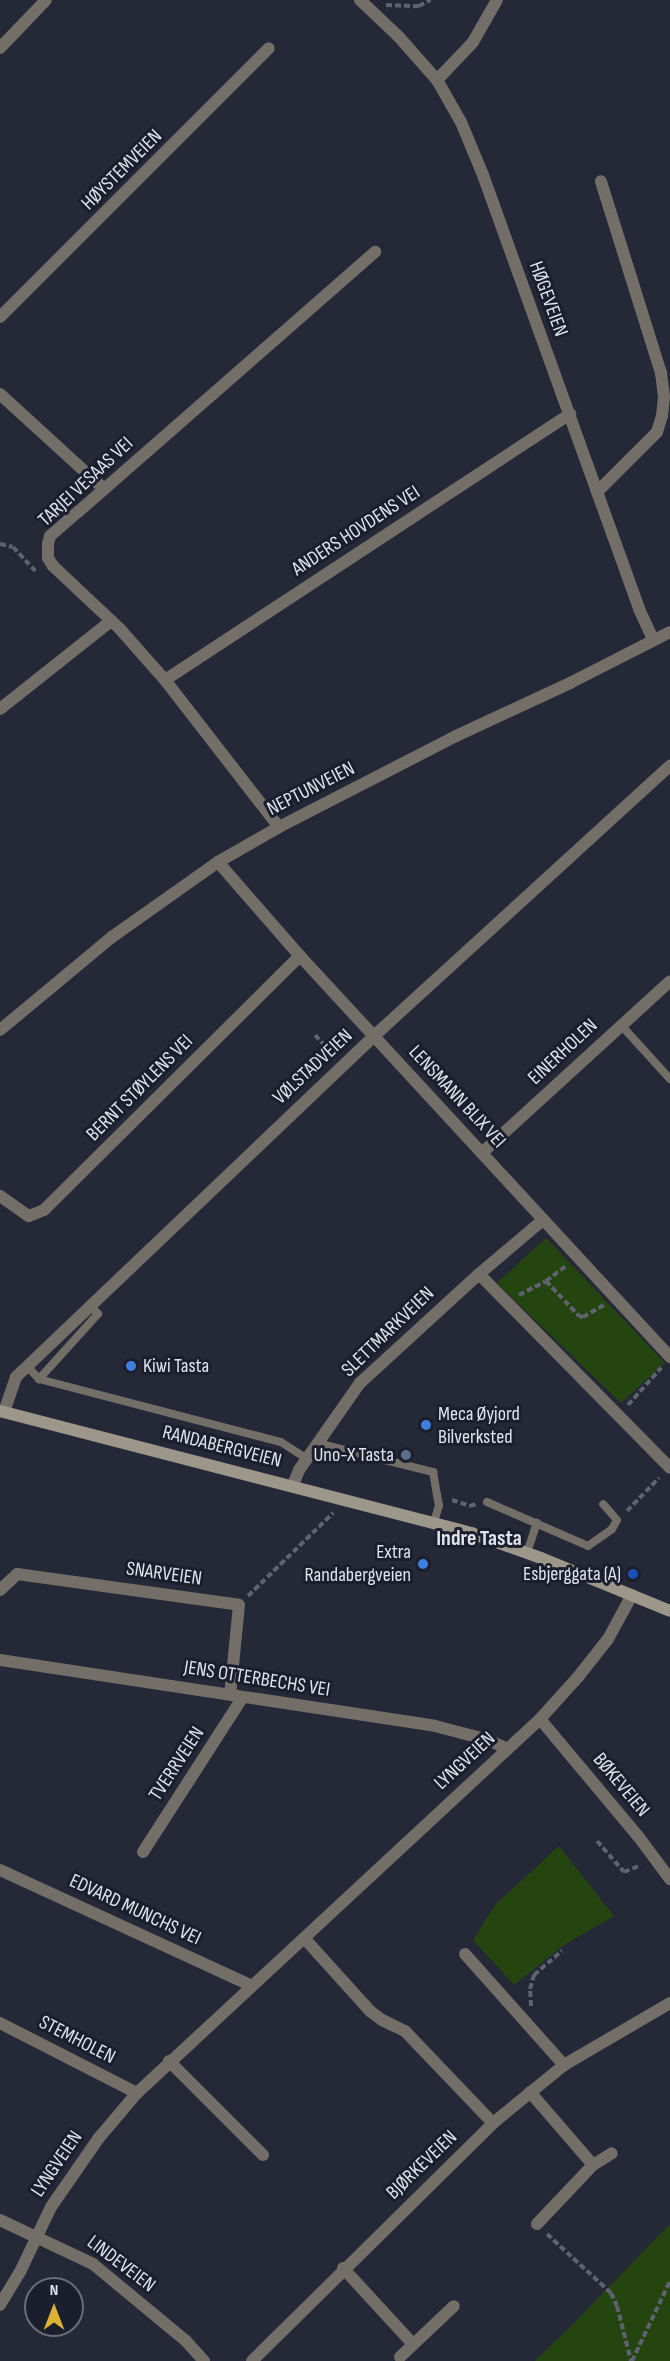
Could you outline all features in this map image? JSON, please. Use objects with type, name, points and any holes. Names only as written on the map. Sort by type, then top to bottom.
[{"type":"main road","name":"RANDABERGVEIEN","points":[[2,1411],[434,1522],[527,1552],[670,1611]]},
{"type":"street","points":[[0,48],[46,0]]},
{"type":"street","points":[[437,80],[473,42],[497,0]]},
{"type":"street","name":"HØGEVEIEN","points":[[364,4],[437,80],[461,122],[483,175],[639,609],[653,639]]},
{"type":"street","name":"HØYSTEMVEIEN","points":[[0,317],[269,48]]},
{"type":"street","points":[[597,492],[657,432],[664,397],[661,373],[601,181]]},
{"type":"street","name":"TARJEI VESAAS VEI","points":[[279,826],[165,680],[111,621],[54,566],[48,558],[47,550],[51,536],[375,252]]},
{"type":"street","points":[[0,394],[104,489]]},
{"type":"street","name":"ANDERS HOVDENS VEI","points":[[165,680],[570,414]]},
{"type":"street","points":[[0,709],[111,621]]},
{"type":"street","name":"NEPTUNVEIEN","points":[[3,1022],[112,937],[218,862],[279,826],[456,736],[570,683],[670,632]]},
{"type":"street","name":"VØLSTADVEIEN","points":[[2,1411],[16,1377],[90,1305],[374,1036],[670,766]]},
{"type":"street","name":"LENSMANN BLIX VEI","points":[[218,862],[300,956],[614,1296],[667,1362]]},
{"type":"street","name":"BERNT STØYLENS VEI","points":[[0,1196],[28,1216],[44,1210],[300,956]]},
{"type":"street","name":"EINERHOLEN","points":[[483,1152],[670,981]]},
{"type":"street","name":"SLETTMARKVEIEN","points":[[294,1485],[299,1470],[360,1383],[479,1274],[543,1220]]},
{"type":"street","points":[[479,1274],[621,1418],[667,1470]]},
{"type":"street","name":"SNARVEIEN","points":[[0,1590],[17,1574],[239,1605]]},
{"type":"street","name":"LYNGVEIEN","points":[[0,2305],[20,2272],[51,2207],[98,2139],[137,2093],[169,2061],[305,1939],[506,1748],[540,1719],[579,1677],[608,1639],[632,1595]]},
{"type":"street","points":[[237,1696],[239,1605]]},
{"type":"street","name":"JENS OTTERBECHS VEI","points":[[0,1660],[435,1726],[461,1731],[506,1748]]},
{"type":"street","name":"TVERRVEIEN","points":[[143,1852],[237,1696]]},
{"type":"street","name":"BØKEVEIEN","points":[[540,1719],[670,1879]]},
{"type":"street","name":"EDVARD MUNCHS VEI","points":[[0,1870],[252,1986]]},
{"type":"street","points":[[305,1939],[370,2011],[382,2020],[405,2031],[493,2123]]},
{"type":"street","points":[[465,1954],[564,2065]]},
{"type":"street","name":"BJØRKEVEIEN","points":[[252,2361],[343,2268],[493,2123],[564,2065],[670,2004]]},
{"type":"street","name":"STEMHOLEN","points":[[0,2023],[137,2093]]},
{"type":"street","points":[[169,2061],[262,2155]]},
{"type":"street","points":[[530,2092],[593,2165]]},
{"type":"street","points":[[537,2224],[593,2165],[612,2153]]},
{"type":"street","name":"LINDEVEIEN","points":[[0,2220],[93,2264],[186,2341],[204,2361]]},
{"type":"street","points":[[343,2268],[412,2343]]},
{"type":"street","points":[[398,2359],[412,2343],[454,2306]]},
{"type":"lane","points":[[621,1025],[670,1079]]},
{"type":"lane","points":[[39,1378],[98,1314],[90,1305]]},
{"type":"lane","points":[[27,1366],[39,1378],[281,1442],[307,1459]]},
{"type":"lane","points":[[317,1443],[433,1472],[438,1505],[434,1522]]},
{"type":"lane","points":[[486,1502],[588,1546],[612,1529],[617,1520],[603,1504]]},
{"type":"lane","points":[[527,1552],[537,1523]]},
{"type":"path","points":[[364,4],[419,6],[430,0]]},
{"type":"path","points":[[315,1035],[343,1065]]},
{"type":"path","points":[[505,1300],[512,1300],[546,1281],[577,1256]]},
{"type":"path","points":[[546,1281],[563,1302],[582,1317],[601,1308],[614,1296]]},
{"type":"path","points":[[621,1418],[631,1399],[667,1362]]},
{"type":"path","points":[[617,1520],[667,1470]]},
{"type":"path","points":[[437,1495],[470,1506],[486,1502]]},
{"type":"path","points":[[239,1605],[333,1512]]},
{"type":"path","points":[[597,1841],[624,1872],[656,1859]]},
{"type":"path","points":[[535,2031],[530,1989],[534,1975],[562,1951]]},
{"type":"path","points":[[537,2224],[611,2293],[617,2306],[632,2361]]},
{"type":"path","points":[[632,2361],[670,2281]]},
{"type":"green space","points":[[546,1238],[665,1363],[621,1403],[497,1283]]},
{"type":"green space","points":[[559,1846],[614,1916],[564,1945],[514,1985],[473,1940],[495,1905]]},
{"type":"green space","points":[[670,2224],[670,2361],[535,2361],[573,2324]]},
{"type":"place","name":"Kiwi Tasta","points":[[131,1366]]},
{"type":"place","name":"Meca Øyjord Bilverksted","points":[[426,1425]]},
{"type":"place","name":"Uno-X Tasta","points":[[406,1455]]},
{"type":"place","name":"Extra Randabergveien","points":[[423,1564]]},
{"type":"place","name":"Esbjerggata (A)","points":[[633,1574]]},
{"type":"district","name":"Indre Tasta","points":[[479,1539]]}]
